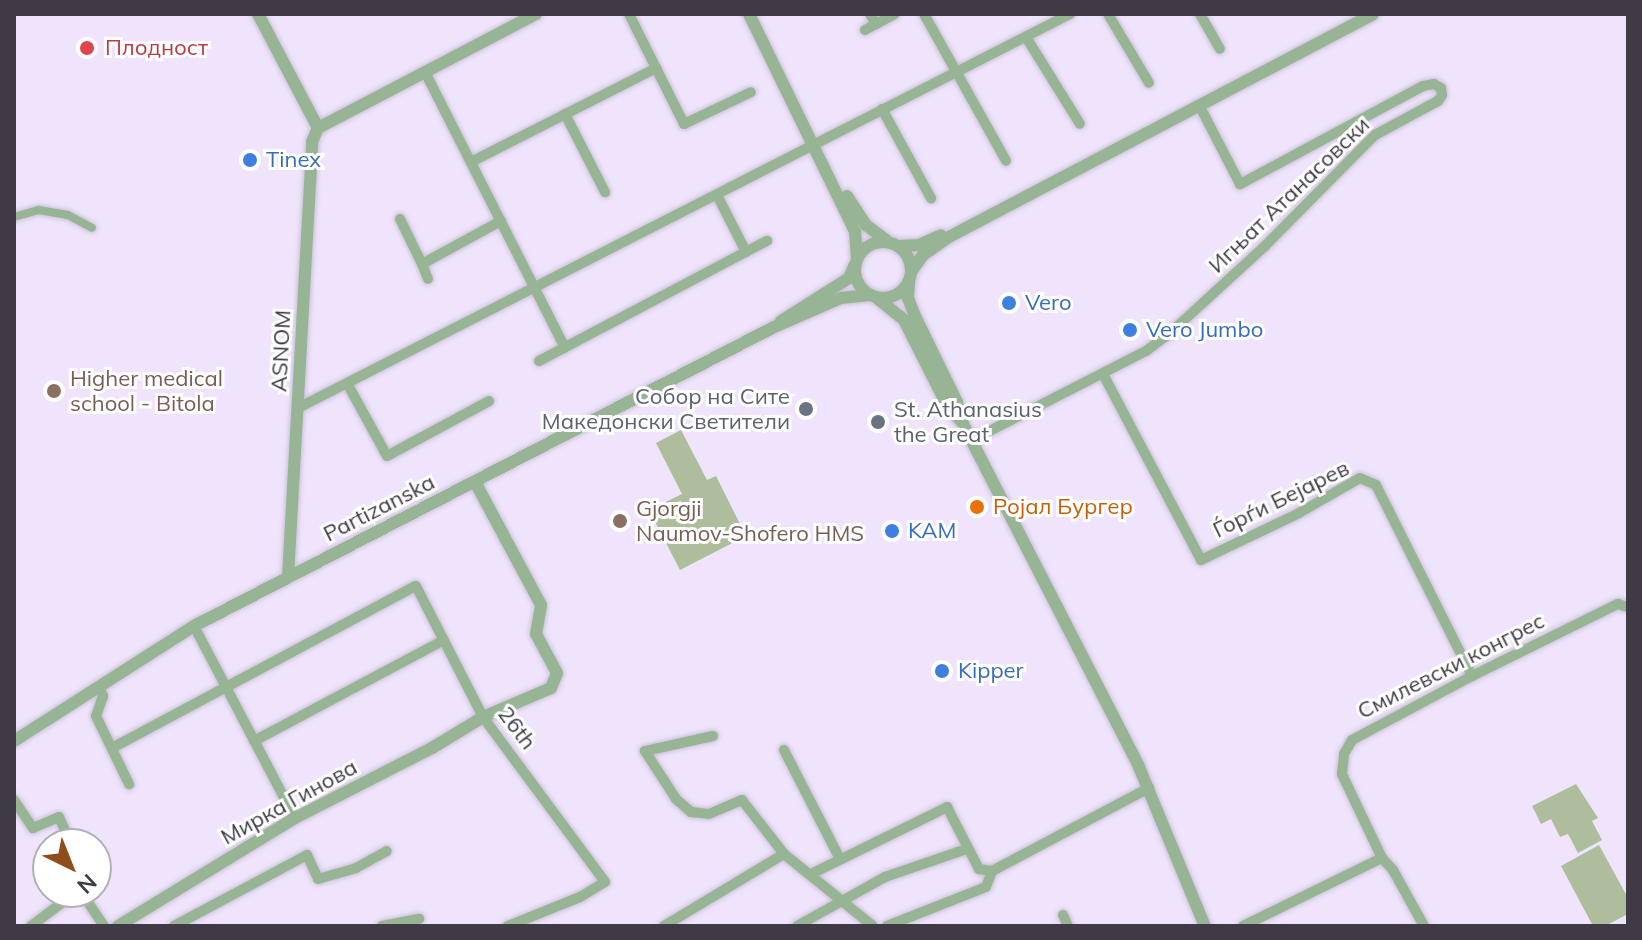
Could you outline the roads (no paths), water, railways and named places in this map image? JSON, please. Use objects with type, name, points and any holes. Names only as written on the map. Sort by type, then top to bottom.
[{"type":"street","points":[[258,14],[318,128],[536,14]]},
{"type":"street","points":[[629,14],[684,124],[751,92]]},
{"type":"street","points":[[749,14],[815,142],[858,216],[908,257],[908,298],[957,402],[962,422]]},
{"type":"street","points":[[865,30],[873,19],[895,14]]},
{"type":"street","points":[[924,14],[1006,161]]},
{"type":"street","points":[[298,408],[1070,14]]},
{"type":"street","points":[[1108,14],[1149,83]]},
{"type":"street","points":[[1200,14],[1220,49]]},
{"type":"street","points":[[872,296],[896,296],[923,255],[947,238],[1373,14]]},
{"type":"street","points":[[1026,37],[1080,124]]},
{"type":"street","points":[[471,162],[656,68]]},
{"type":"street","points":[[425,72],[565,348]]},
{"type":"street","name":"Игњат Атанасовски","points":[[972,440],[1146,351],[1185,322],[1375,135],[1416,114],[1442,95],[1441,88],[1434,84],[1423,86],[1240,184],[1199,105]]},
{"type":"street","points":[[882,109],[931,198]]},
{"type":"street","points":[[565,114],[605,192]]},
{"type":"street","name":"ASNOM","points":[[288,577],[312,142],[318,128]]},
{"type":"street","points":[[815,142],[855,231],[857,282],[904,320],[947,405],[972,440],[1149,788],[1205,926]]},
{"type":"street","points":[[717,195],[746,252]]},
{"type":"street","points":[[14,217],[39,210],[68,215],[92,228]]},
{"type":"street","points":[[856,262],[871,244],[919,245],[989,217]]},
{"type":"street","points":[[400,219],[428,279]]},
{"type":"street","points":[[422,264],[501,221]]},
{"type":"street","points":[[539,361],[767,241]]},
{"type":"street","name":"Partizanska","points":[[772,328],[849,278],[856,262]]},
{"type":"street","name":"Partizanska","points":[[14,741],[194,626],[288,577],[772,328],[841,298],[872,296]]},
{"type":"street","name":"Ѓорѓи Бејарев","points":[[1103,374],[1201,560],[1299,513],[1360,478],[1376,485],[1472,676]]},
{"type":"street","points":[[348,385],[387,456],[489,401]]},
{"type":"street","name":"Мирка Гинова","points":[[118,926],[295,818],[432,748],[483,717],[551,688],[557,673],[536,634],[541,605],[475,482]]},
{"type":"street","name":"26th","points":[[225,688],[416,586],[483,717],[605,882],[580,897],[508,926]]},
{"type":"street","name":"Смилевски конгрес","points":[[1424,926],[1393,870],[1382,858],[1342,774],[1344,754],[1352,740],[1618,604],[1628,607]]},
{"type":"street","points":[[194,626],[295,818]]},
{"type":"street","points":[[254,741],[444,640]]},
{"type":"street","points":[[99,687],[103,696],[96,716],[129,784]]},
{"type":"street","points":[[112,748],[225,688]]},
{"type":"street","points":[[713,736],[645,751],[676,799],[691,812],[709,814],[742,800],[784,854],[873,926]]},
{"type":"street","points":[[784,750],[840,859]]},
{"type":"street","points":[[811,874],[947,807],[979,869],[992,871],[1149,788]]},
{"type":"street","points":[[14,800],[33,828],[59,817],[64,828]]},
{"type":"street","points":[[797,926],[885,877],[967,849]]},
{"type":"street","points":[[174,926],[307,855],[318,879],[356,868],[387,851]]},
{"type":"street","points":[[664,926],[784,854]]},
{"type":"street","points":[[1243,926],[1382,858]]},
{"type":"street","points":[[887,926],[986,887],[992,871]]},
{"type":"street","points":[[31,926],[55,908]]},
{"type":"street","points":[[92,908],[104,926]]},
{"type":"street","points":[[1063,915],[1068,926]]},
{"type":"street","points":[[382,926],[419,919]]},
{"type":"place","name":"Плодност","points":[[87,48]]},
{"type":"place","name":"Tinex","points":[[250,160]]},
{"type":"place","name":"Vero","points":[[1009,303]]},
{"type":"place","name":"Vero Jumbo","points":[[1130,330]]},
{"type":"place","name":"Higher medical school - Bitola","points":[[54,391]]},
{"type":"place","name":"Собор на Сите Македонски Светители","points":[[806,409]]},
{"type":"place","name":"St. Athanasius the Great","points":[[878,422]]},
{"type":"place","name":"Ројал Бургер","points":[[977,507]]},
{"type":"place","name":"Gjorgji Naumov-Shofero HMS","points":[[620,521]]},
{"type":"place","name":"KAM","points":[[892,531]]},
{"type":"place","name":"Kipper","points":[[942,671]]}]
